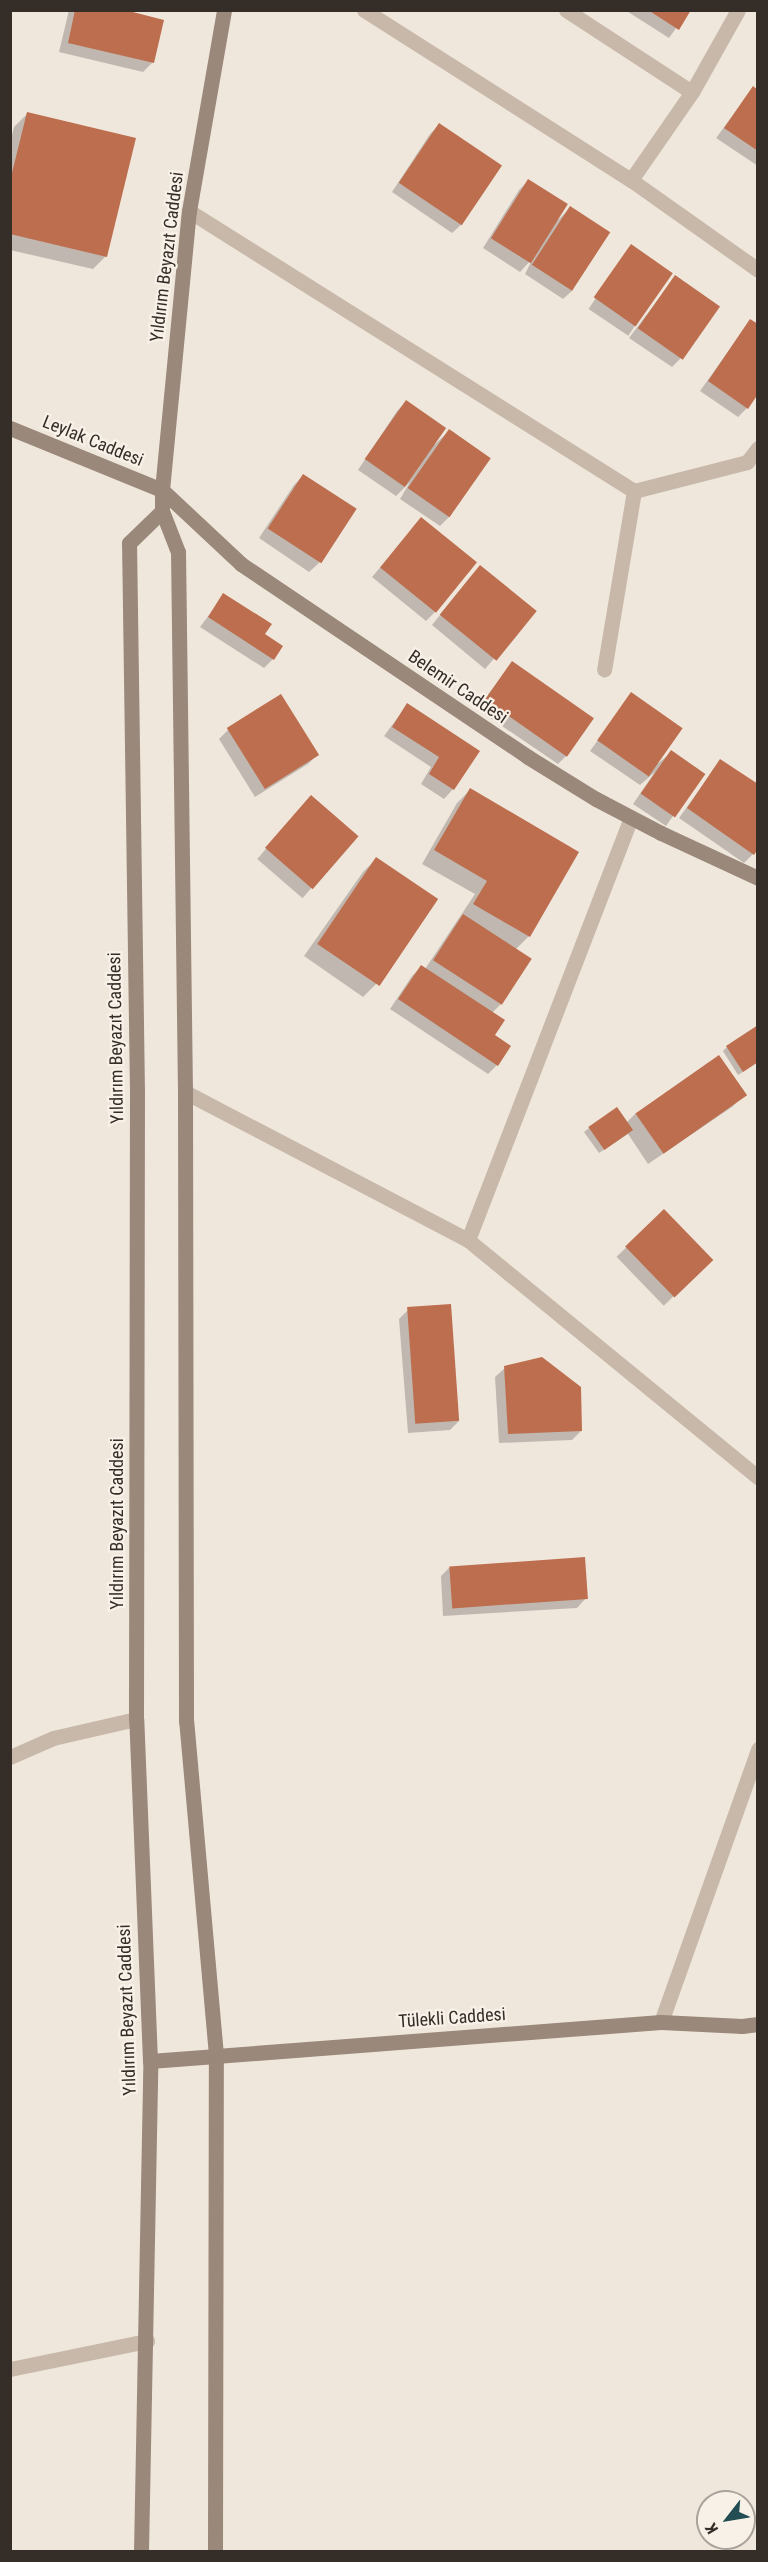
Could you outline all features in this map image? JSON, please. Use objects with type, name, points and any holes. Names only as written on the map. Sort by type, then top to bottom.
[{"type":"main road","name":"Yıldırım Beyazıt Caddesi","points":[[215,2552],[216,2055],[186,1721],[185,1092],[177,552],[162,511],[162,490],[189,210],[224,10]]},
{"type":"main road","name":"Leylak Caddesi","points":[[10,428],[162,490]]},
{"type":"main road","name":"Belemir Caddesi","points":[[162,490],[241,564],[528,757],[631,818],[758,878]]},
{"type":"main road","name":"Yıldırım Beyazıt Caddesi","points":[[141,2552],[147,2341],[150,2061],[136,1719],[137,1092],[129,543],[162,511]]},
{"type":"main road","name":"Tülekli Caddesi","points":[[150,2061],[661,2022],[742,2026],[758,2024]]},
{"type":"street","points":[[364,10],[631,180],[758,270]]},
{"type":"street","points":[[566,10],[692,92]]},
{"type":"street","points":[[631,180],[692,92],[738,10]]},
{"type":"street","points":[[189,210],[634,491],[747,462],[758,448]]},
{"type":"street","points":[[604,670],[634,491]]},
{"type":"street","points":[[468,1240],[631,818]]},
{"type":"street","points":[[185,1092],[468,1240],[758,1477]]},
{"type":"street","points":[[10,1757],[53,1738],[136,1719]]},
{"type":"street","points":[[661,2022],[758,1749]]},
{"type":"street","points":[[10,2369],[147,2341]]},
{"type":"building","points":[[75,10],[125,10],[164,20],[154,63],[68,43]]},
{"type":"building","points":[[648,10],[691,10],[679,30]]},
{"type":"building","points":[[753,86],[758,90],[758,151],[724,128]]},
{"type":"building","points":[[27,112],[136,138],[107,257],[10,234],[10,181]]},
{"type":"building","points":[[439,123],[502,165],[462,225],[399,183]]},
{"type":"building","points":[[528,179],[568,204],[531,263],[491,238]]},
{"type":"building","points":[[570,206],[610,232],[572,291],[532,265]]},
{"type":"building","points":[[631,244],[673,273],[635,326],[594,297]]},
{"type":"building","points":[[675,275],[720,307],[683,360],[638,328]]},
{"type":"building","points":[[750,319],[758,324],[758,394],[748,409],[708,381]]},
{"type":"building","points":[[406,400],[446,428],[405,487],[365,459]]},
{"type":"building","points":[[449,429],[491,458],[449,517],[408,488]]},
{"type":"building","points":[[303,474],[357,509],[321,563],[268,529]]},
{"type":"building","points":[[421,517],[477,562],[436,613],[380,568]]},
{"type":"building","points":[[480,565],[537,611],[496,661],[440,615]]},
{"type":"building","points":[[223,593],[272,624],[265,634],[283,646],[274,660],[208,617]]},
{"type":"building","points":[[512,661],[594,718],[567,757],[485,700]]},
{"type":"building","points":[[631,692],[683,728],[649,776],[597,740]]},
{"type":"building","points":[[281,694],[319,755],[265,789],[227,728]]},
{"type":"building","points":[[407,703],[480,751],[454,790],[429,774],[439,757],[392,727]]},
{"type":"building","points":[[671,750],[705,774],[675,818],[641,793]]},
{"type":"building","points":[[720,759],[758,784],[758,849],[754,855],[687,808]]},
{"type":"building","points":[[470,788],[579,852],[530,937],[473,904],[487,881],[434,850]]},
{"type":"building","points":[[311,795],[359,836],[313,889],[265,848]]},
{"type":"building","points":[[376,857],[438,899],[379,986],[317,944]]},
{"type":"building","points":[[463,914],[532,959],[502,1005],[433,960]]},
{"type":"building","points":[[421,965],[505,1020],[495,1035],[511,1046],[498,1066],[398,999]]},
{"type":"building","points":[[758,1025],[758,1062],[743,1072],[726,1046]]},
{"type":"building","points":[[719,1055],[747,1095],[664,1154],[635,1114]]},
{"type":"building","points":[[617,1107],[633,1130],[604,1150],[588,1127]]},
{"type":"building","points":[[664,1209],[713,1260],[674,1298],[625,1247]]},
{"type":"building","points":[[451,1304],[459,1421],[415,1424],[407,1307]]},
{"type":"building","points":[[542,1357],[581,1387],[582,1431],[508,1434],[504,1366]]},
{"type":"building","points":[[585,1557],[588,1599],[452,1608],[449,1566]]}]
